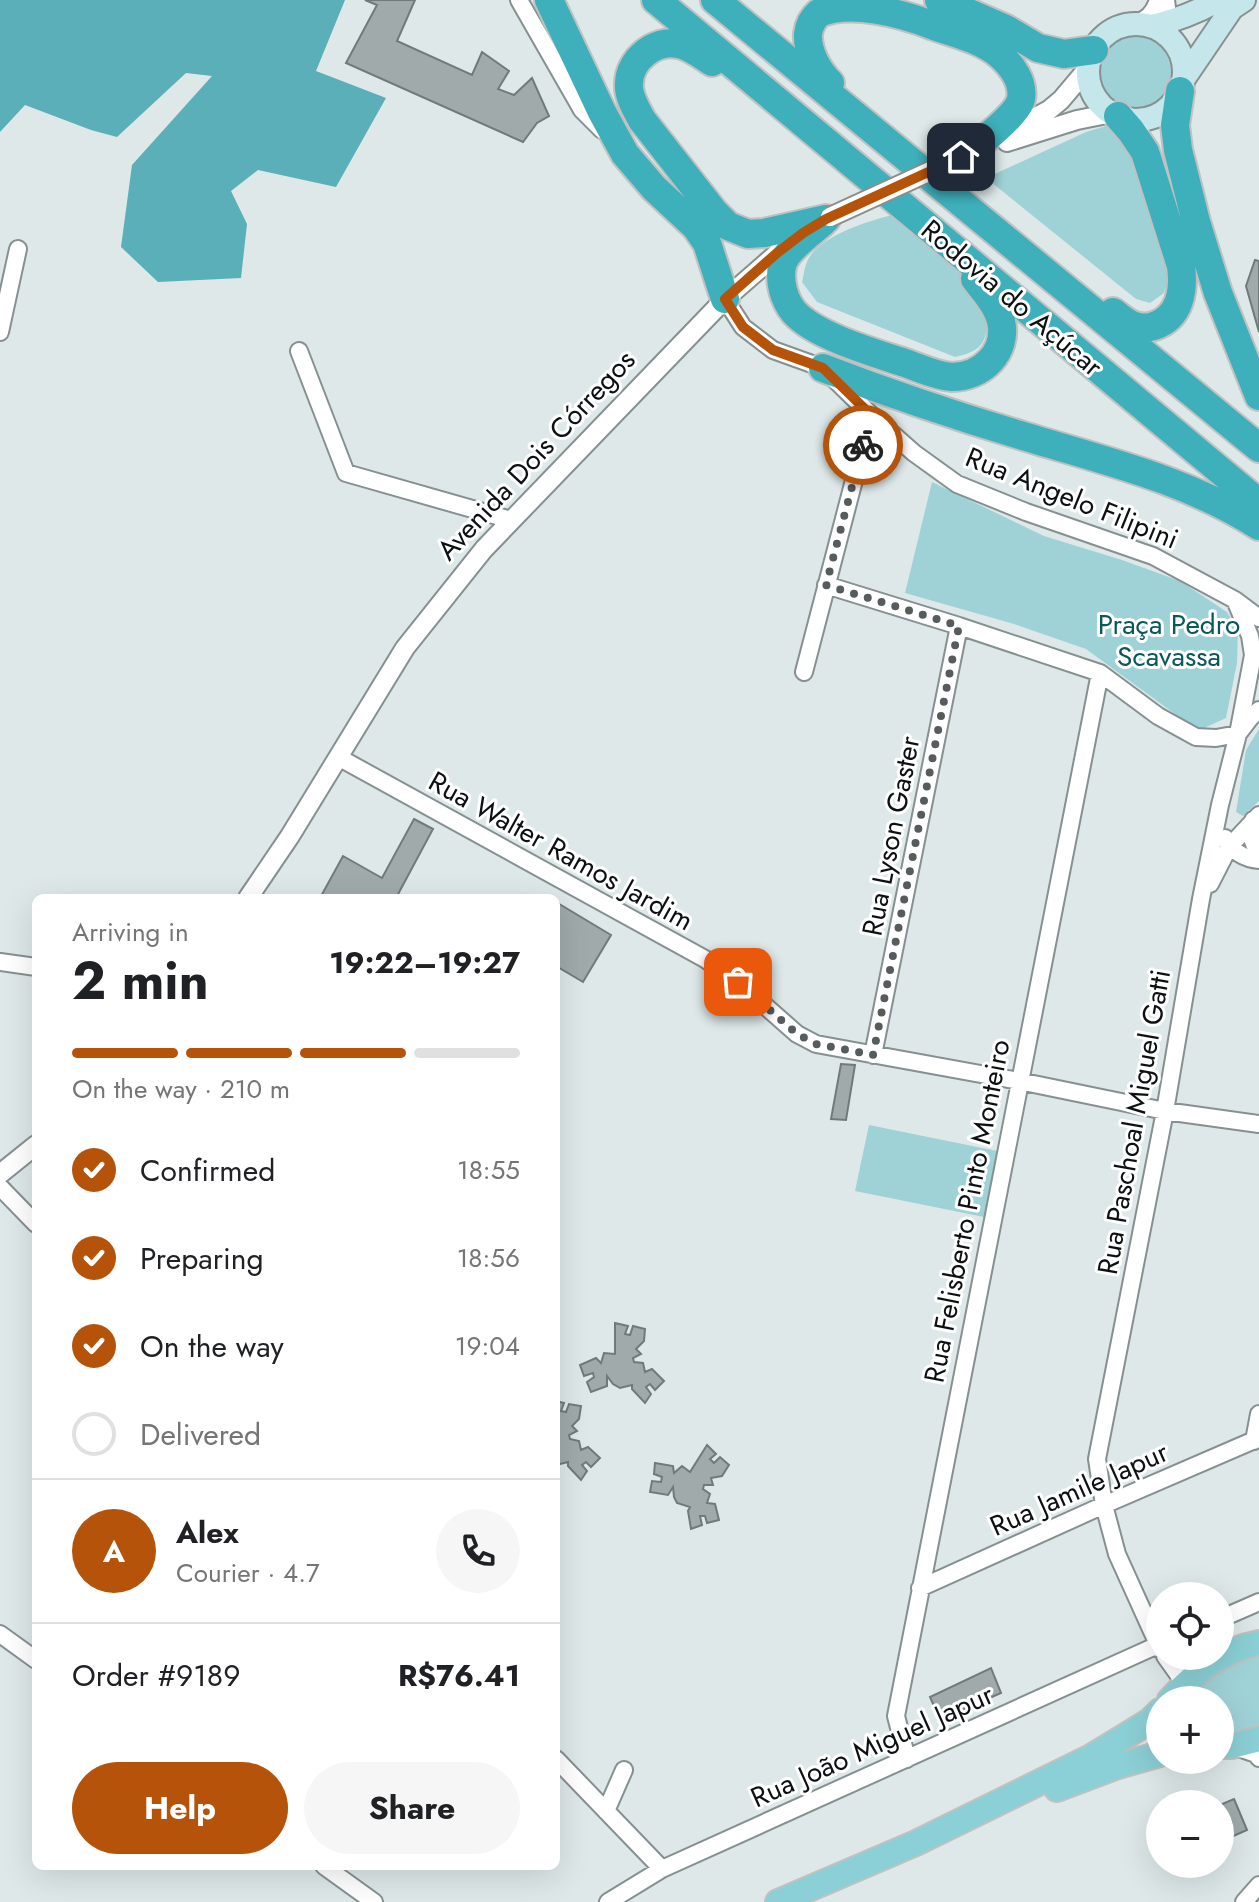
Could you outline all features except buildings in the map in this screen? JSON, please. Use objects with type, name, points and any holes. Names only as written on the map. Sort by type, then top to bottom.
[{"type":"highway","points":[[549,0],[625,154],[654,188],[696,227],[707,243],[725,299]]},
{"type":"highway","name":"Rodovia do Açúcar","points":[[656,0],[1259,503]]},
{"type":"highway","points":[[715,0],[881,135]]},
{"type":"highway","points":[[939,0],[1006,29],[1038,48],[1091,59]]},
{"type":"highway","points":[[881,135],[824,77],[813,59],[808,42],[809,28],[814,18],[838,2],[878,4],[981,43],[999,54],[1013,68],[1020,84],[1021,98],[1016,111],[964,156]]},
{"type":"highway","points":[[799,119],[701,55],[676,43],[654,47],[634,64],[630,74],[630,93],[642,120],[728,226],[748,234],[764,233],[828,218]]},
{"type":"highway","points":[[1182,86],[1175,125],[1178,150],[1218,293],[1259,396]]},
{"type":"highway","points":[[1011,244],[1131,325],[1148,327],[1159,324],[1177,308],[1183,282],[1181,266],[1145,152],[1115,115]]},
{"type":"highway","name":"Rodovia do Açúcar","points":[[881,135],[1259,448]]},
{"type":"highway","points":[[828,218],[786,256],[782,267],[783,291],[795,313],[805,322],[865,349],[940,375],[961,376],[980,370],[995,355],[1002,333],[1001,322],[997,309],[945,242]]},
{"type":"highway","points":[[823,368],[918,404],[1144,472],[1208,497],[1259,526]]},
{"type":"main road","points":[[1174,0],[1179,7],[1188,10],[1210,5]]},
{"type":"main road","points":[[1210,5],[1158,22],[1117,28],[1110,32],[1091,59],[1090,84],[1095,98],[1115,115],[1136,120],[1154,116],[1169,106],[1232,8],[1244,0]]},
{"type":"main road","points":[[1158,22],[1177,46],[1183,62],[1182,86]]},
{"type":"main road","points":[[1188,1686],[1212,1661],[1233,1650],[1259,1643]]},
{"type":"main road","points":[[916,1843],[1091,1757],[1146,1723]]},
{"type":"main road","points":[[1234,1743],[1259,1739]]},
{"type":"main road","points":[[778,1902],[916,1843],[1146,1758]]},
{"type":"street","points":[[519,0],[582,110],[625,154]]},
{"type":"street","points":[[1158,0],[1155,9],[1143,21],[1158,22]]},
{"type":"street","name":"Avenida Dois Córregos","points":[[251,894],[290,836],[405,648],[484,549],[725,299],[777,253],[828,218],[964,156],[1049,110],[1061,100],[1091,59]]},
{"type":"street","name":"Avenida Dois Córregos","points":[[964,156],[1057,126],[1115,115]]},
{"type":"street","points":[[0,332],[18,249]]},
{"type":"street","name":"Rua Angelo Filipini","points":[[725,299],[743,327],[773,350],[823,368],[914,453],[957,484],[1026,512],[1153,556],[1235,600],[1259,618]]},
{"type":"street","points":[[299,351],[346,473],[511,520]]},
{"type":"street","points":[[804,672],[871,415]]},
{"type":"street","points":[[826,585],[1100,673],[1158,716],[1196,737],[1216,738],[1238,734],[1259,710]]},
{"type":"street","name":"Rua Paschoal Miguel Gatti","points":[[1146,1617],[1117,1554],[1104,1505],[1097,1459],[1165,1111],[1201,899],[1253,655],[1250,636],[1235,600]]},
{"type":"street","name":"Rua Lyson Gaster","points":[[873,1055],[959,626]]},
{"type":"street","name":"Rua Felisberto Pinto Monteiro","points":[[907,1759],[896,1716],[1100,673]]},
{"type":"street","name":"Rua Walter Ramos Jardim","points":[[338,757],[705,959],[738,982],[797,1034],[816,1044],[1165,1111],[1259,1124]]},
{"type":"street","points":[[1220,805],[1222,830],[1229,847],[1259,860]]},
{"type":"street","points":[[1201,899],[1229,847],[1256,818]]},
{"type":"street","points":[[1256,818],[1250,833],[1259,853]]},
{"type":"street","points":[[0,962],[32,966]]},
{"type":"street","points":[[0,1174],[32,1148]]},
{"type":"street","points":[[0,1187],[32,1220]]},
{"type":"street","points":[[1256,1440],[1259,1414]]},
{"type":"street","name":"Rua Jamile Japur","points":[[920,1588],[1256,1440]]},
{"type":"street","points":[[1234,1613],[1259,1602]]},
{"type":"street","points":[[0,1634],[32,1657]]},
{"type":"street","name":"Rua João Miguel Japur","points":[[608,1902],[662,1869],[1146,1655]]},
{"type":"street","points":[[1234,1748],[1256,1754],[1259,1758]]},
{"type":"street","points":[[560,1763],[662,1869]]},
{"type":"street","points":[[606,1811],[624,1770]]},
{"type":"street","points":[[330,1870],[374,1902]]},
{"type":"street","points":[[1244,1902],[1259,1885]]},
{"type":"green space","points":[[1128,36],[1142,36],[1161,46],[1171,65],[1171,79],[1161,98],[1142,108],[1128,108],[1109,98],[1099,79],[1099,65],[1109,46]]},
{"type":"green space","points":[[1109,125],[1127,135],[1167,256],[1168,279],[1164,293],[1150,303],[1136,299],[986,178],[1086,132]]},
{"type":"green space","points":[[892,215],[954,266],[979,297],[985,314],[986,332],[975,350],[955,357],[817,302],[802,282],[808,260],[824,243],[858,225]]},
{"type":"green space","name":"Praça Pedro Scavassa","points":[[932,482],[1044,536],[1180,581],[1227,612],[1238,630],[1237,663],[1226,718],[1202,729],[1179,717],[1086,649],[1014,624],[905,593]]},
{"type":"green space","points":[[1259,729],[1259,801],[1243,816],[1236,812],[1246,750]]},
{"type":"green space","points":[[869,1125],[997,1151],[984,1217],[855,1191]]},
{"type":"green space","points":[[1259,1647],[1259,1735],[1234,1735],[1234,1686],[1200,1686],[1212,1670],[1234,1670],[1234,1659]]},
{"type":"shaded area","points":[[0,0],[345,0],[316,71],[386,98],[336,187],[258,170],[231,191],[247,224],[241,278],[158,282],[121,247],[132,165],[212,76],[186,73],[117,137],[25,105],[0,132]]},
{"type":"way so far","points":[[738,982],[797,1034],[816,1044],[873,1055],[959,626],[826,585],[863,445]]},
{"type":"route","points":[[863,445],[871,415],[823,368],[773,350],[743,327],[725,299],[777,253],[826,219],[961,157]]}]
